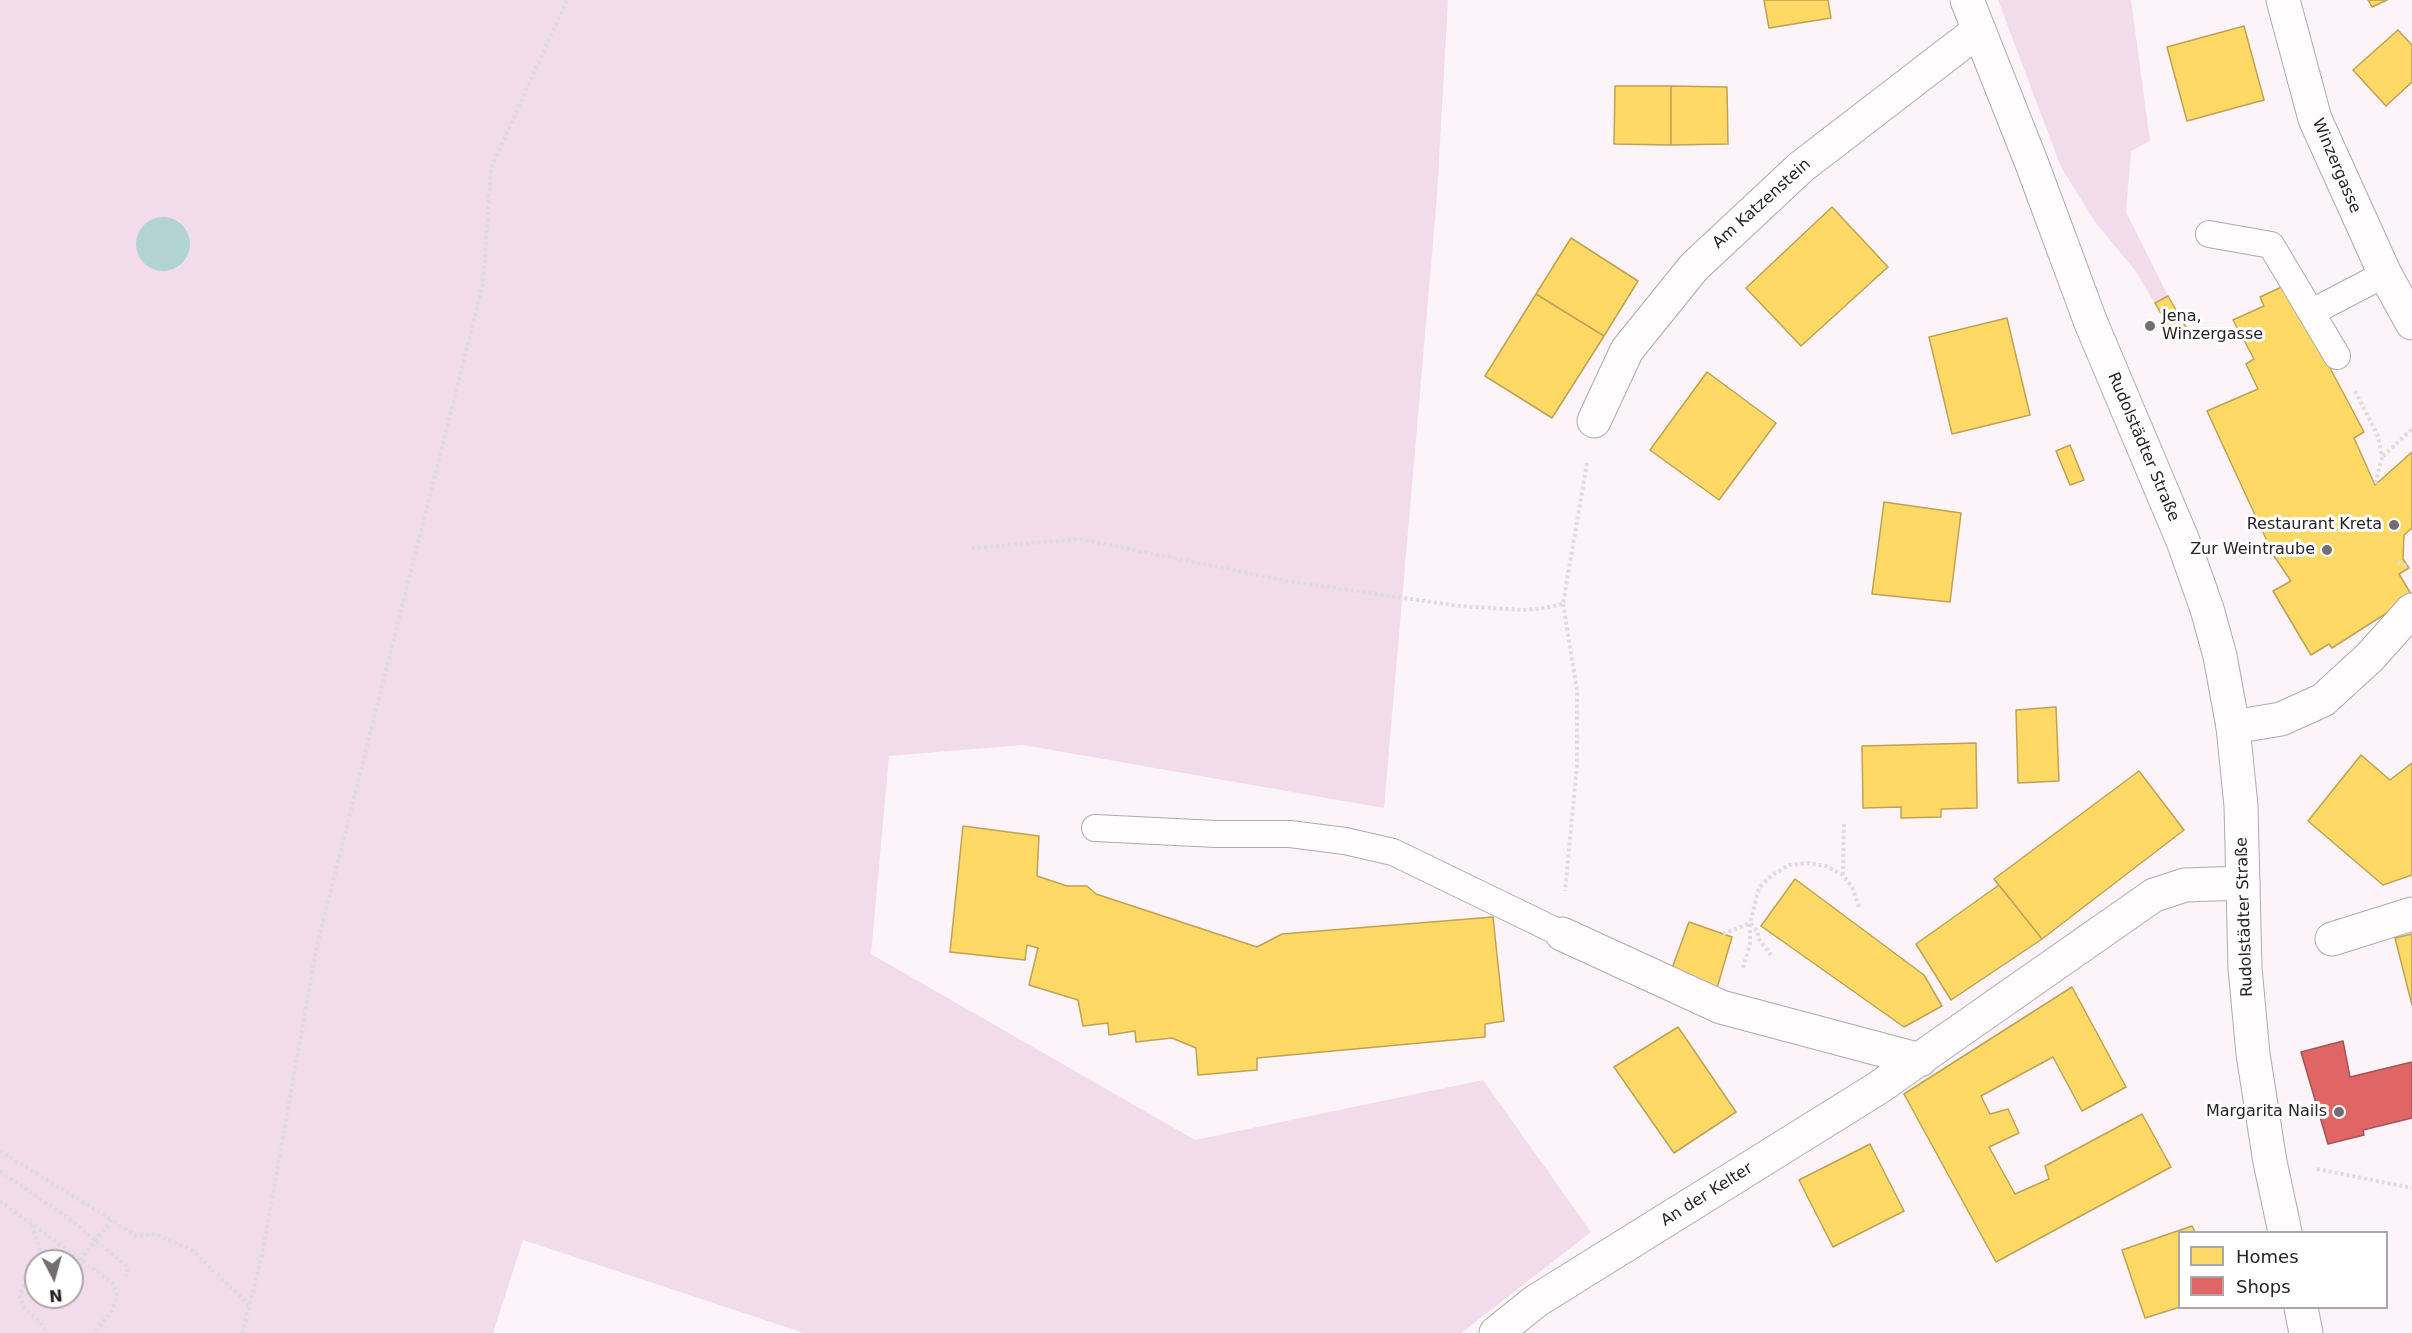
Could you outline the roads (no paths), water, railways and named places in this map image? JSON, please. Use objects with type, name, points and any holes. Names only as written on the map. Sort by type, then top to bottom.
[{"type":"street","name":"Rudolstädter Straße","points":[[1966,0],[2032,164],[2095,332],[2186,551],[2207,609],[2220,656],[2233,727],[2241,806],[2245,968],[2253,1054],[2270,1162],[2285,1231]]},
{"type":"street","name":"Winzergasse","points":[[2283,0],[2315,119],[2385,274],[2412,323]]},
{"type":"street","name":"Am Katzenstein","points":[[1594,421],[1627,350],[1694,267],[1802,167],[1979,30]]},
{"type":"street","points":[[2233,727],[2281,719],[2323,700],[2370,657],[2412,610]]},
{"type":"street","name":"An der Kelter","points":[[1496,1333],[1536,1301],[1920,1060],[2154,895],[2185,885],[2243,883]]},
{"type":"street","points":[[2331,939],[2412,914]]},
{"type":"street","points":[[1562,934],[1729,1008],[1920,1060]]},
{"type":"street","points":[[2301,1309],[2306,1333]]},
{"type":"lane","points":[[2209,234],[2271,245],[2337,356]]},
{"type":"lane","points":[[2312,312],[2385,274]]},
{"type":"lane","points":[[1095,828],[1216,834],[1290,834],[1345,841],[1393,852],[1562,934]]},
{"type":"water","points":[[163,217],[173,219],[182,225],[188,234],[190,244],[188,254],[182,263],[173,269],[163,271],[153,269],[144,263],[138,254],[136,244],[138,234],[144,225],[153,219]]},
{"type":"place","name":"Jena, Winzergasse","points":[[2150,326]]},
{"type":"place","name":"Restaurant Kreta","points":[[2394,525]]},
{"type":"place","name":"Zur Weintraube","points":[[2327,550]]},
{"type":"place","name":"Margarita Nails","points":[[2339,1112]]}]
